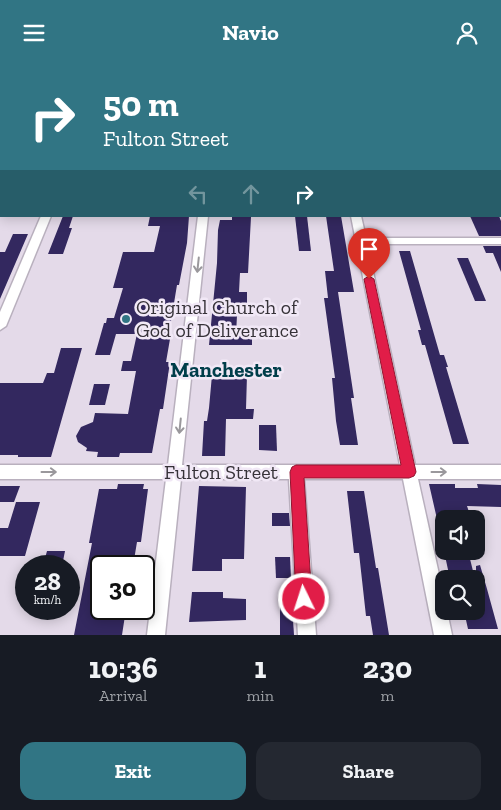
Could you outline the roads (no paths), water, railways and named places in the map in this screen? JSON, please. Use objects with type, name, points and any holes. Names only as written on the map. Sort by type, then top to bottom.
[{"type":"street","points":[[0,326],[46,217]]},
{"type":"street","points":[[156,635],[203,217]]},
{"type":"street","points":[[356,217],[443,635]]},
{"type":"street","points":[[361,241],[501,241]]},
{"type":"street","name":"Fulton Street","points":[[0,472],[501,472]]},
{"type":"street","points":[[296,472],[306,635]]},
{"type":"place","name":"Original Church of God of Deliverance","points":[[126,319]]},
{"type":"district","name":"Manchester","points":[[226,370]]}]
